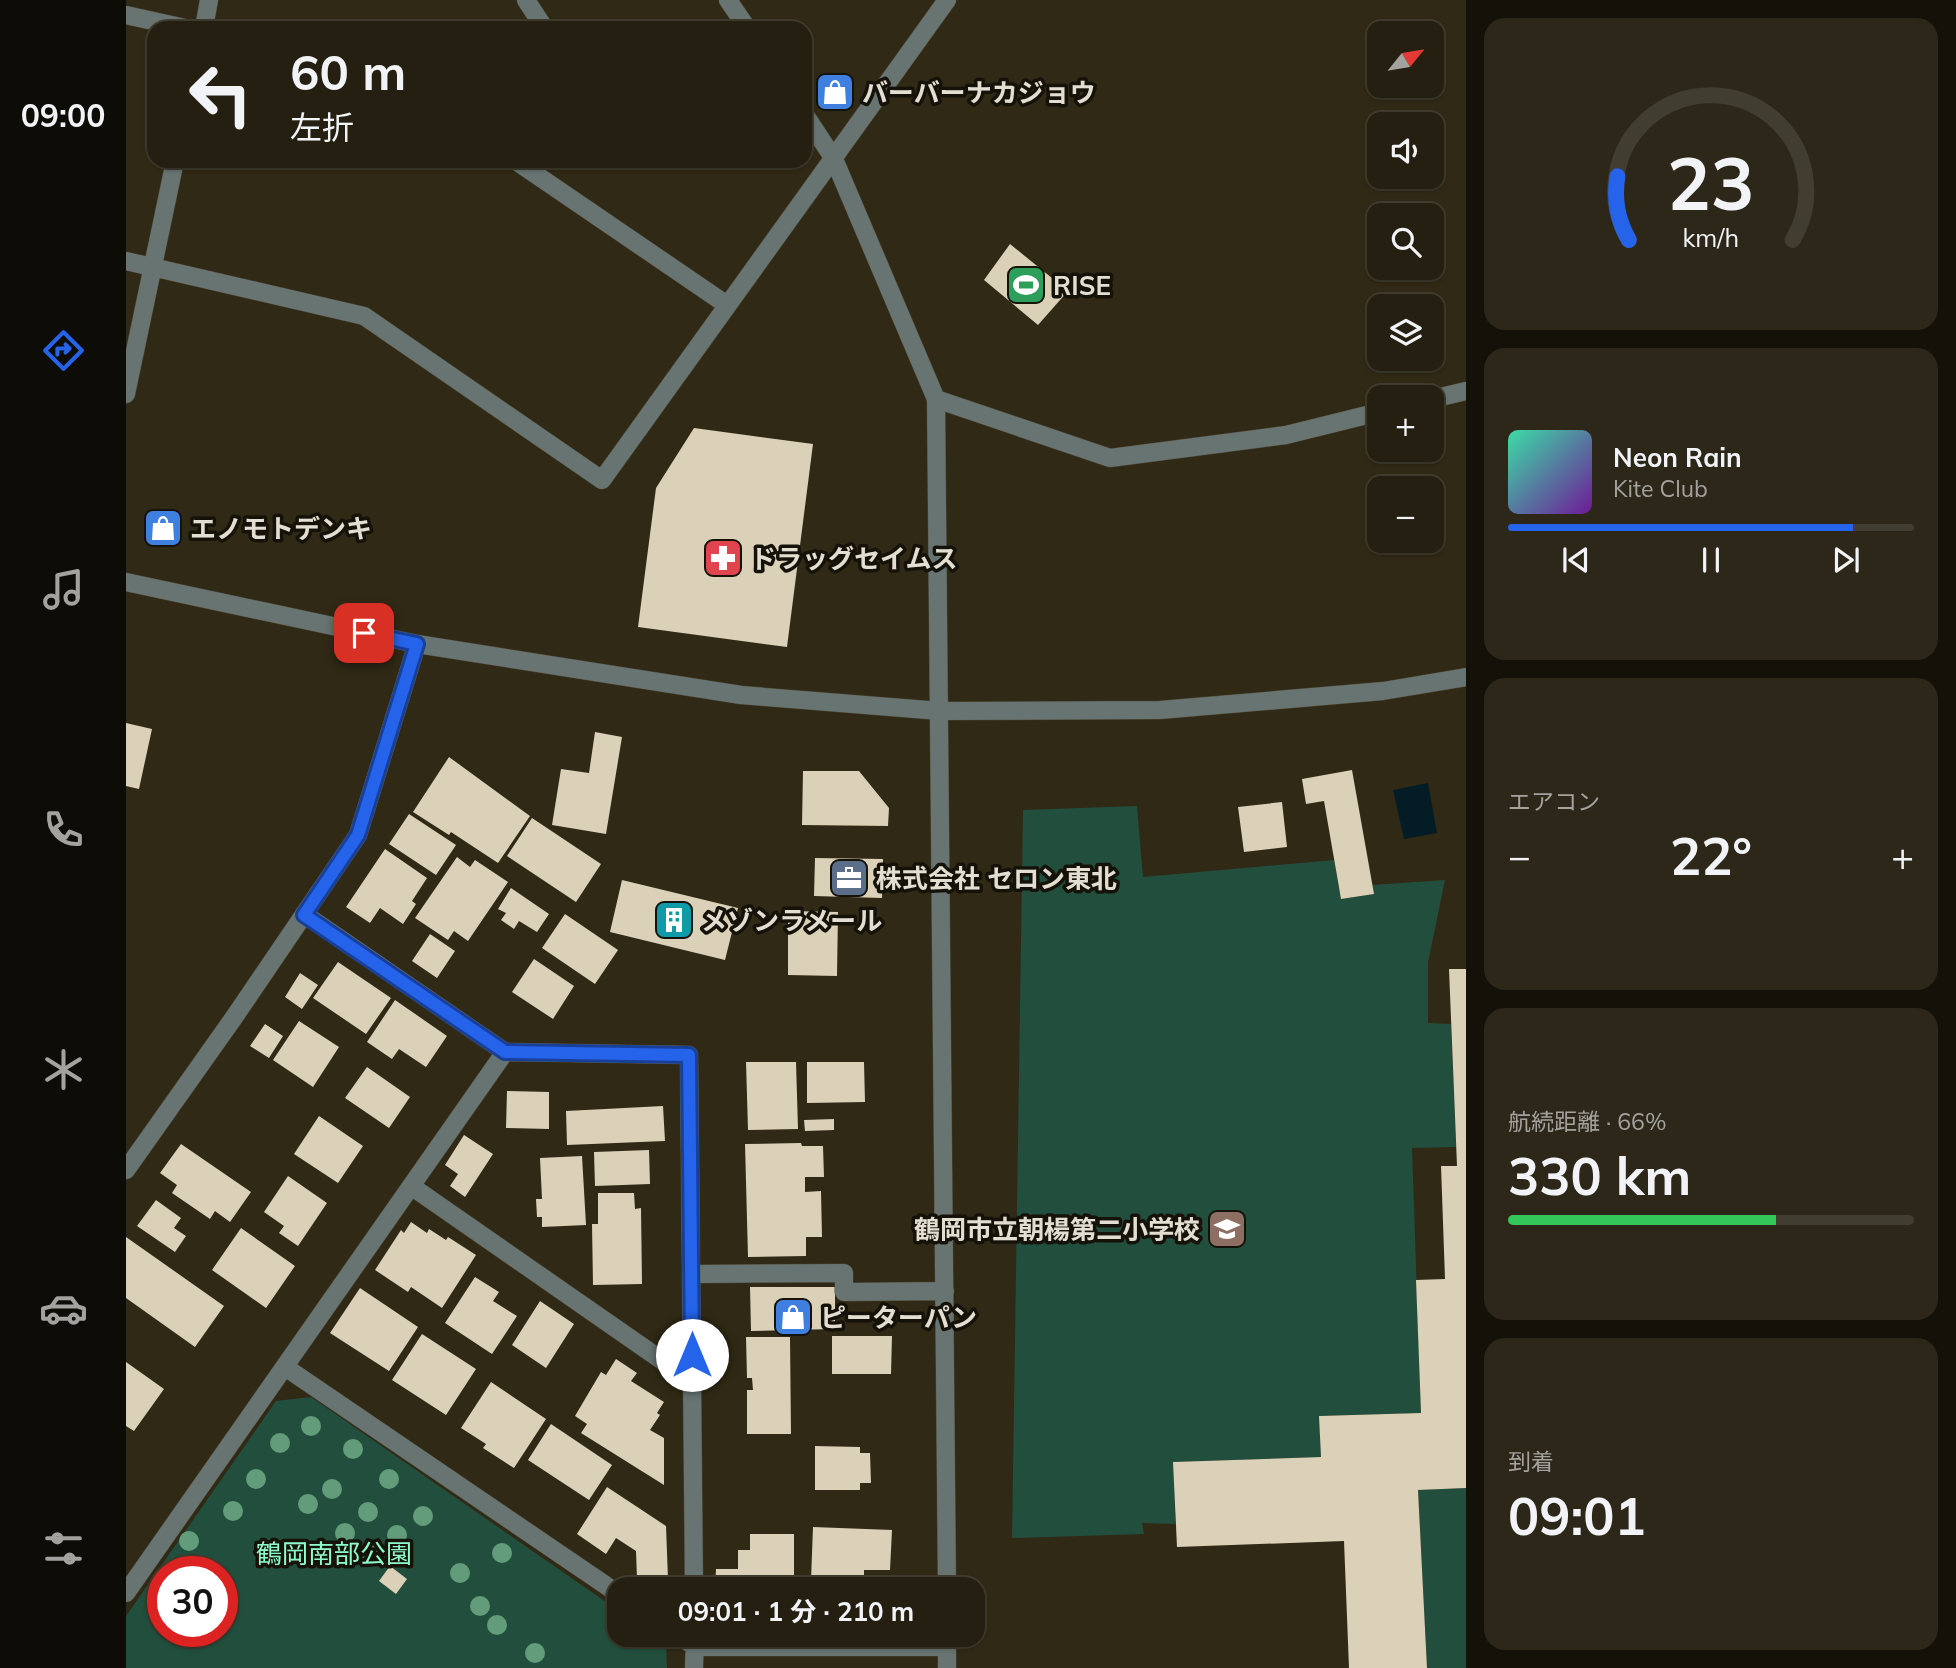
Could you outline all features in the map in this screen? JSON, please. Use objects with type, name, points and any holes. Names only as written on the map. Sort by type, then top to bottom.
[{"type":"street","points":[[205,21],[209,0]]},
{"type":"street","points":[[526,0],[540,21]]},
{"type":"street","points":[[728,0],[742,21]]},
{"type":"street","points":[[126,261],[364,316],[602,480],[947,0]]},
{"type":"street","points":[[126,15],[153,21]]},
{"type":"street","points":[[812,126],[834,159],[936,399],[947,1577]]},
{"type":"street","points":[[126,394],[173,168]]},
{"type":"street","points":[[526,168],[727,305]]},
{"type":"street","points":[[1444,396],[1466,391]]},
{"type":"street","points":[[936,399],[1110,458],[1286,435],[1367,415]]},
{"type":"street","points":[[126,582],[417,644],[741,695],[940,711],[1160,710],[1383,691],[1466,677]]},
{"type":"street","points":[[126,1170],[358,835],[417,644]]},
{"type":"street","points":[[304,915],[505,1052],[689,1055],[694,1577]]},
{"type":"street","points":[[126,1593],[505,1052]]},
{"type":"street","points":[[411,1186],[692,1382]]},
{"type":"street","points":[[692,1274],[844,1273],[844,1292],[945,1291]]},
{"type":"street","points":[[285,1367],[607,1586]]},
{"type":"street","points":[[694,1668],[695,1647]]},
{"type":"street","points":[[947,1647],[947,1668]]},
{"type":"green space","points":[[1137,806],[1143,877],[1334,860],[1341,899],[1373,894],[1372,885],[1445,880],[1428,962],[1428,1023],[1451,1024],[1456,1147],[1412,1148],[1421,1413],[1320,1416],[1321,1457],[1174,1462],[1175,1524],[1142,1523],[1144,1534],[1012,1538],[1023,810]]},
{"type":"green space","name":"鶴岡南部公園","points":[[311,1397],[607,1603],[607,1647],[666,1647],[667,1668],[126,1668],[126,1616],[147,1586],[147,1647],[238,1647],[238,1556],[168,1556],[276,1401]]},
{"type":"green space","points":[[1466,1488],[1466,1668],[1427,1668],[1418,1490]]},
{"type":"water","points":[[1428,783],[1437,833],[1404,839],[1393,790]]},
{"type":"building","name":"RISE","points":[[1010,244],[1068,291],[1038,325],[984,280]]},
{"type":"building","name":"ドラッグセイムス","points":[[694,428],[813,444],[787,647],[638,627],[656,488]]},
{"type":"building","points":[[126,723],[152,729],[139,789],[126,786]]},
{"type":"building","points":[[595,732],[622,737],[606,834],[552,825],[561,769],[589,773]]},
{"type":"building","points":[[449,757],[530,816],[498,863],[451,832],[449,835],[413,812]]},
{"type":"building","points":[[1352,770],[1374,894],[1341,899],[1324,801],[1306,804],[1302,779]]},
{"type":"building","points":[[803,771],[859,771],[889,808],[888,826],[802,825]]},
{"type":"building","points":[[1282,802],[1287,847],[1244,852],[1238,807]]},
{"type":"building","points":[[409,814],[456,845],[436,875],[389,844]]},
{"type":"building","points":[[532,818],[601,864],[576,902],[507,856]]},
{"type":"building","points":[[385,849],[427,878],[412,901],[416,904],[403,924],[380,908],[370,923],[346,907]]},
{"type":"building","points":[[457,857],[470,867],[475,860],[508,882],[468,941],[454,931],[448,940],[415,918]]},
{"type":"building","name":"株式会社 セロン東北","points":[[815,858],[883,859],[882,898],[814,896]]},
{"type":"building","name":"メゾンラメール","points":[[622,880],[738,908],[725,960],[610,932]]},
{"type":"building","points":[[511,888],[549,914],[537,932],[519,921],[514,929],[501,920],[506,913],[498,909]]},
{"type":"building","points":[[788,911],[838,912],[837,976],[788,975]]},
{"type":"building","points":[[565,914],[618,950],[595,984],[542,948]]},
{"type":"building","points":[[430,934],[455,951],[437,978],[412,961]]},
{"type":"building","points":[[534,959],[574,986],[553,1019],[512,992]]},
{"type":"building","points":[[338,962],[391,998],[366,1034],[313,998]]},
{"type":"building","points":[[1449,969],[1466,969],[1466,1488],[1418,1490],[1427,1668],[1349,1668],[1344,1541],[1177,1547],[1173,1462],[1321,1457],[1319,1416],[1421,1413],[1416,1280],[1445,1279],[1441,1166],[1457,1166]]},
{"type":"building","points":[[300,973],[318,985],[302,1009],[285,997]]},
{"type":"building","points":[[395,1000],[447,1036],[426,1067],[399,1049],[392,1059],[367,1042]]},
{"type":"building","points":[[299,1021],[339,1047],[313,1087],[273,1060]]},
{"type":"building","points":[[265,1024],[283,1036],[269,1058],[250,1046]]},
{"type":"building","points":[[746,1062],[796,1062],[798,1129],[748,1130]]},
{"type":"building","points":[[807,1062],[864,1062],[865,1102],[807,1103]]},
{"type":"building","points":[[367,1067],[410,1097],[389,1128],[345,1098]]},
{"type":"building","points":[[507,1091],[549,1092],[549,1129],[506,1128]]},
{"type":"building","points":[[663,1106],[665,1141],[567,1145],[566,1111]]},
{"type":"building","points":[[319,1116],[363,1146],[338,1183],[294,1154]]},
{"type":"building","points":[[834,1119],[834,1130],[805,1131],[804,1120]]},
{"type":"building","points":[[464,1135],[493,1154],[465,1197],[450,1186],[458,1174],[445,1165]]},
{"type":"building","points":[[801,1143],[802,1146],[823,1146],[824,1177],[805,1177],[805,1192],[821,1191],[822,1237],[806,1237],[806,1256],[748,1257],[745,1144]]},
{"type":"building","points":[[181,1144],[251,1192],[230,1222],[215,1211],[210,1219],[172,1193],[177,1185],[160,1173]]},
{"type":"building","points":[[649,1150],[650,1184],[595,1186],[594,1152]]},
{"type":"building","points":[[582,1156],[586,1225],[542,1227],[542,1217],[537,1217],[536,1199],[542,1199],[540,1158]]},
{"type":"building","points":[[288,1176],[327,1203],[298,1246],[279,1233],[284,1226],[264,1212]]},
{"type":"building","points":[[598,1193],[634,1193],[635,1209],[641,1208],[642,1284],[593,1285],[592,1224],[598,1224]]},
{"type":"building","points":[[156,1200],[181,1218],[174,1228],[186,1236],[175,1252],[137,1226]]},
{"type":"building","points":[[411,1222],[427,1233],[429,1229],[446,1240],[448,1237],[476,1255],[442,1308],[411,1287],[408,1292],[375,1270],[401,1230],[404,1233]]},
{"type":"building","points":[[241,1228],[295,1266],[266,1308],[212,1270]]},
{"type":"building","points":[[126,1237],[224,1306],[195,1347],[126,1298]]},
{"type":"building","points":[[475,1277],[499,1292],[493,1301],[517,1316],[492,1354],[445,1323]]},
{"type":"building","name":"ピーターパン","points":[[750,1287],[835,1287],[835,1329],[751,1331]]},
{"type":"building","points":[[360,1288],[418,1327],[389,1371],[330,1333]]},
{"type":"building","points":[[540,1301],[574,1324],[546,1368],[512,1345]]},
{"type":"building","points":[[422,1334],[476,1369],[446,1415],[392,1380]]},
{"type":"building","points":[[832,1336],[892,1336],[891,1374],[832,1374]]},
{"type":"building","points":[[746,1337],[790,1337],[791,1434],[747,1434],[747,1390],[753,1390],[752,1378],[747,1378]]},
{"type":"building","points":[[616,1359],[637,1373],[631,1381],[664,1402],[657,1413],[660,1415],[650,1430],[664,1438],[664,1485],[581,1433],[587,1424],[575,1416],[601,1372],[606,1375]]},
{"type":"building","points":[[126,1362],[164,1389],[134,1431],[126,1426]]},
{"type":"building","points":[[491,1382],[546,1419],[514,1468],[483,1448],[486,1444],[461,1428]]},
{"type":"building","points":[[551,1424],[612,1465],[589,1500],[528,1460]]},
{"type":"building","points":[[815,1446],[860,1447],[860,1453],[870,1453],[871,1483],[860,1483],[860,1490],[815,1490]]},
{"type":"building","points":[[607,1487],[666,1526],[668,1577],[637,1577],[636,1551],[616,1538],[606,1554],[577,1534]]},
{"type":"building","points":[[813,1527],[892,1530],[890,1570],[864,1570],[864,1577],[811,1577]]},
{"type":"building","points":[[750,1534],[794,1534],[794,1577],[716,1577],[716,1569],[738,1569],[738,1550],[750,1550]]},
{"type":"building","points":[[390,1566],[407,1579],[396,1594],[379,1581]]},
{"type":"place","name":"バーバーナカジョウ","points":[[835,92]]},
{"type":"place","name":"RISE","points":[[1026,285]]},
{"type":"place","name":"エノモトデンキ","points":[[163,528]]},
{"type":"place","name":"ドラッグセイムス","points":[[723,558]]},
{"type":"place","name":"株式会社 セロン東北","points":[[849,878]]},
{"type":"place","name":"メゾンラメール","points":[[674,920]]},
{"type":"place","name":"鶴岡市立朝楊第二小学校","points":[[1227,1229]]},
{"type":"place","name":"ピーターパン","points":[[793,1317]]},
{"type":"route","points":[[364,633],[417,644],[358,835],[304,915],[505,1052],[689,1055],[692,1355]]}]
